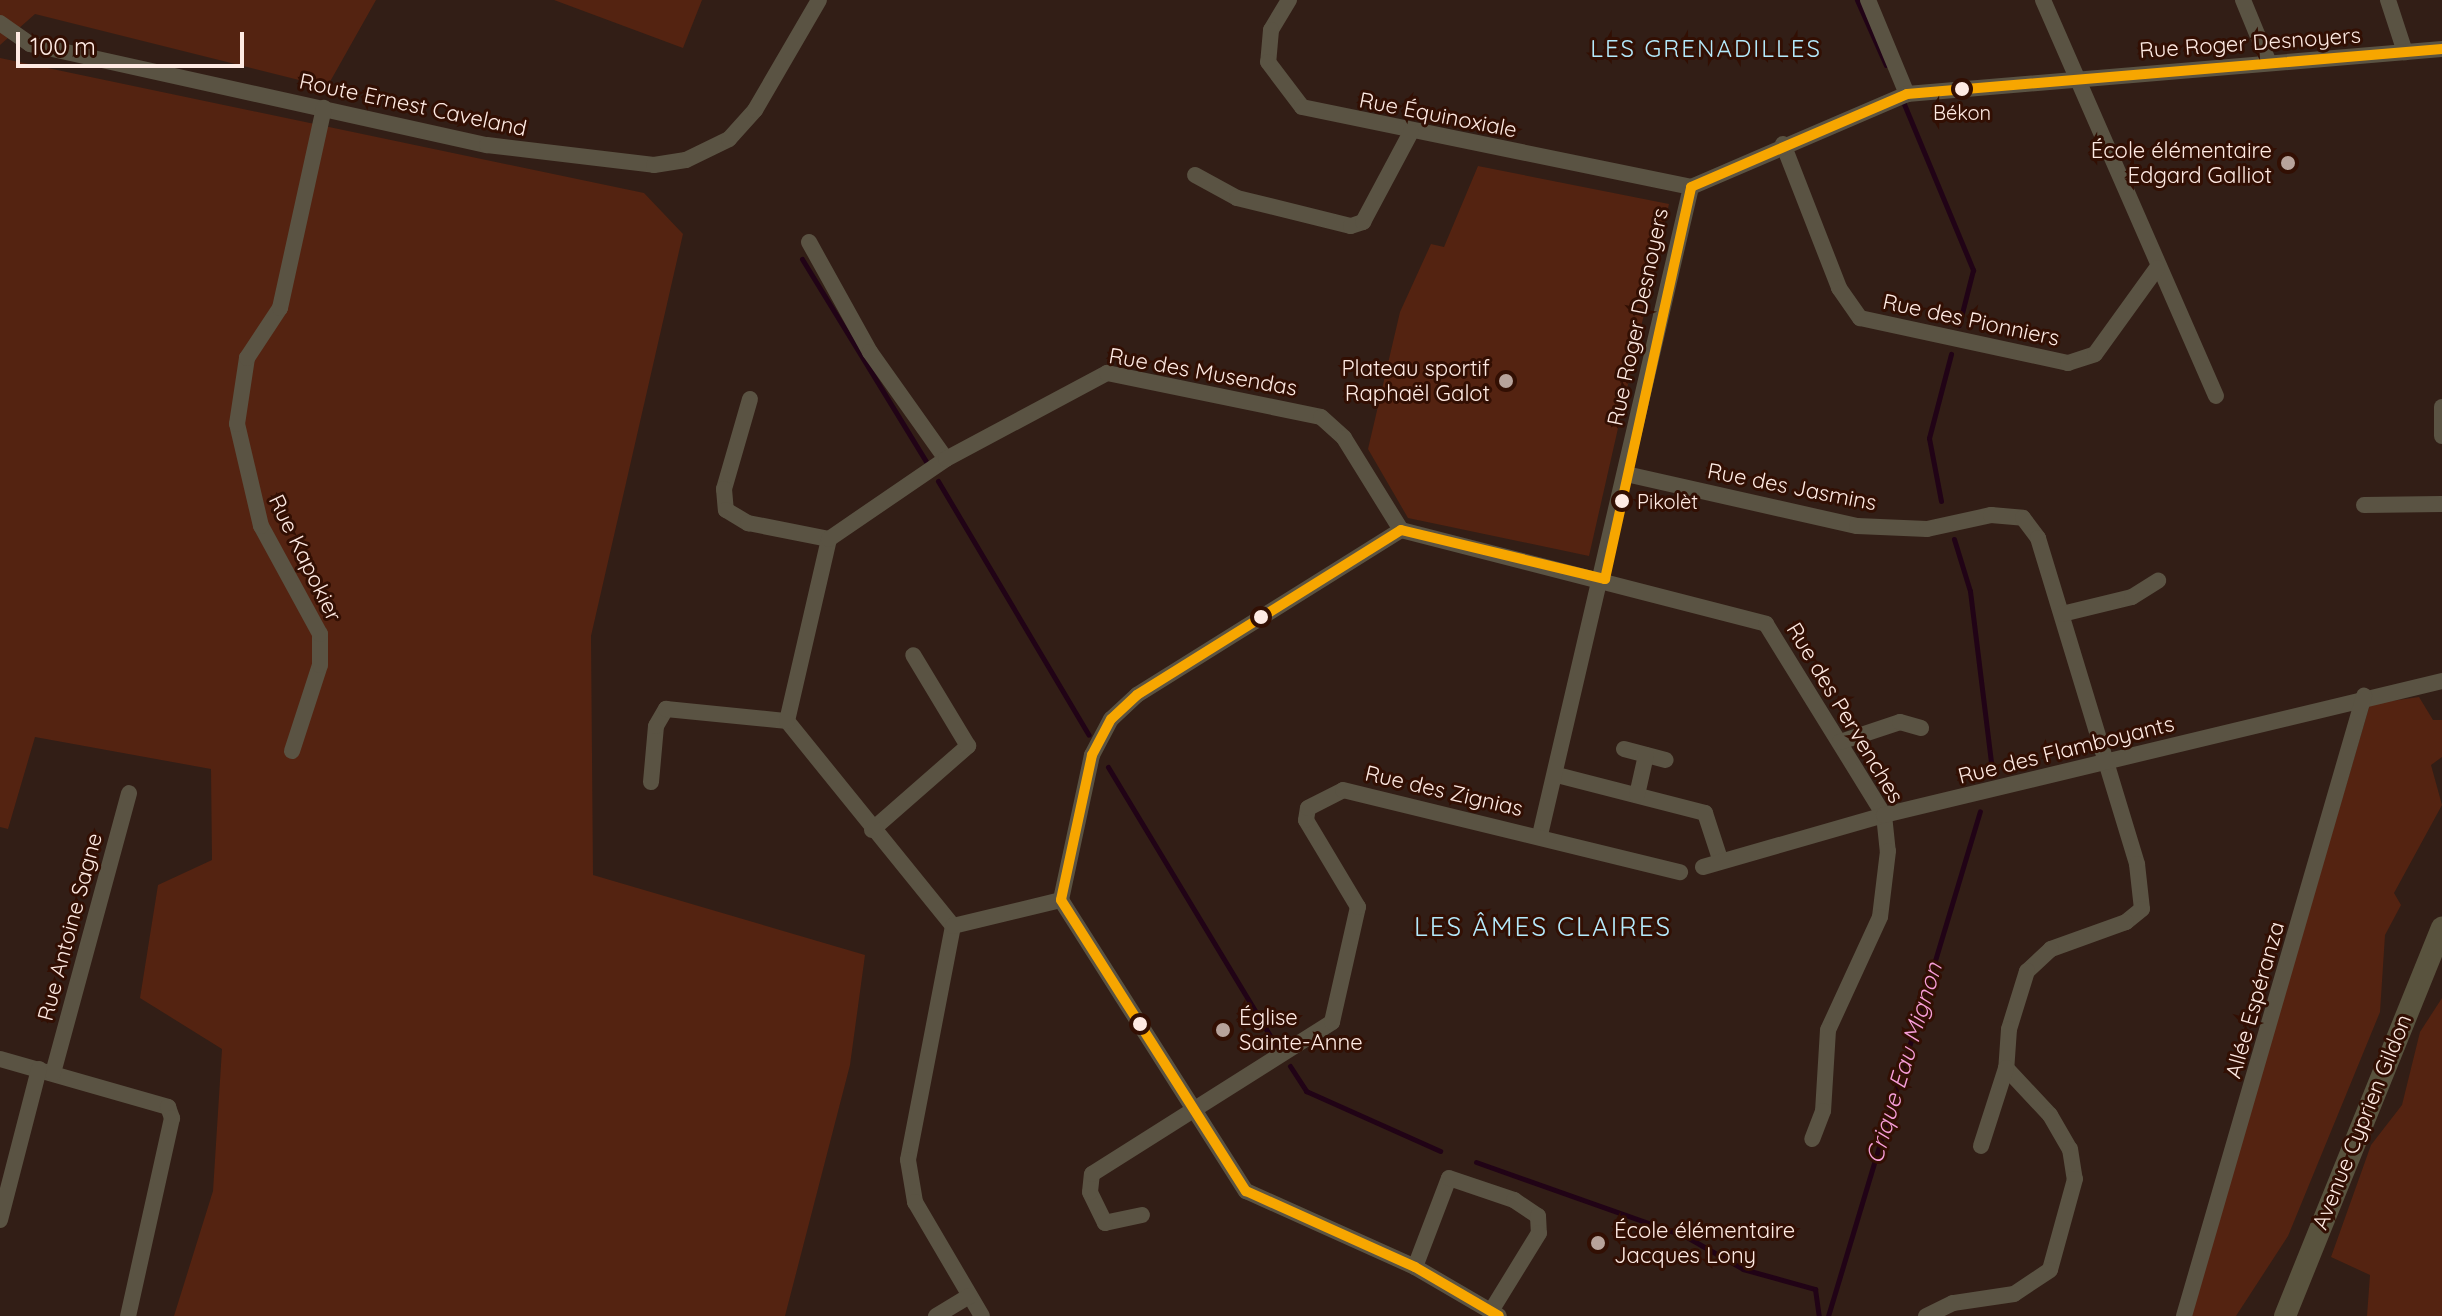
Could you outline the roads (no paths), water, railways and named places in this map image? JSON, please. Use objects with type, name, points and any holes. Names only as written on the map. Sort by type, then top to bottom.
[{"type":"street","name":"Route Ernest Caveland","points":[[0,23],[30,44],[593,164],[686,160],[729,139],[755,110],[819,0]]},
{"type":"street","name":"Rue Équinoxiale","points":[[1289,0],[1267,50],[1287,96],[1316,113],[1691,187]]},
{"type":"street","points":[[1868,0],[1907,94]]},
{"type":"street","points":[[2043,0],[2157,268],[2216,396]]},
{"type":"street","points":[[2243,0],[2269,63]]},
{"type":"street","points":[[2388,0],[2405,52]]},
{"type":"street","name":"Rue Roger Desnoyers","points":[[1540,835],[1605,579],[1691,187],[1783,144],[1907,94],[2442,49]]},
{"type":"street","name":"Rue Kapokier","points":[[292,751],[320,665],[320,634],[261,526],[237,424],[247,358],[280,308],[324,108]]},
{"type":"street","points":[[1195,175],[1237,198],[1351,226],[1363,222],[1411,132]]},
{"type":"street","name":"Rue des Pionniers","points":[[1783,144],[1833,274],[1860,318],[2068,363],[2095,354],[2157,268]]},
{"type":"street","points":[[809,242],[870,352],[946,459]]},
{"type":"street","name":"Rue des Musendas","points":[[829,539],[946,459],[1107,373],[1321,417],[1344,438],[1401,530]]},
{"type":"street","points":[[750,399],[724,489],[726,510],[748,523],[829,539],[787,721]]},
{"type":"street","points":[[2442,407],[2442,436]]},
{"type":"street","name":"Rue des Jasmins","points":[[1626,474],[1857,526],[1927,529],[1991,515],[2023,518],[2038,538],[2137,864],[2142,909],[2126,922],[2051,949],[2027,971],[2006,1068]]},
{"type":"street","points":[[2364,505],[2442,504]]},
{"type":"street","points":[[1401,530],[1137,695],[1111,719],[1092,755],[1061,900],[1246,1191],[1415,1267],[1495,1313],[1539,1233],[1538,1216],[1514,1200],[1449,1178],[1415,1267]]},
{"type":"street","name":"Rue des Pervenches","points":[[1401,530],[1605,579],[1766,624],[1884,815],[1885,898],[1833,1011],[1823,1111],[1812,1139]]},
{"type":"street","points":[[2062,614],[2132,597],[2158,581]]},
{"type":"street","points":[[872,830],[968,746],[913,655]]},
{"type":"street","name":"Rue des Flamboyants","points":[[1703,867],[1720,859],[1884,815],[2107,764],[2364,696],[2442,681]]},
{"type":"street","name":"Allée Espéranza","points":[[2184,1316],[2364,696]]},
{"type":"street","points":[[651,782],[656,726],[666,709],[787,721],[872,830],[953,926]]},
{"type":"street","points":[[1840,742],[1900,722],[1921,728]]},
{"type":"street","points":[[1624,749],[1666,760]]},
{"type":"street","points":[[1637,795],[1646,755]]},
{"type":"street","points":[[1557,775],[1705,813],[1720,859]]},
{"type":"street","name":"Rue des Zignias","points":[[1193,1110],[1334,1016],[1358,907],[1306,820],[1308,808],[1343,790],[1540,835]]},
{"type":"street","name":"Rue Antoine Sagne","points":[[0,1220],[129,793]]},
{"type":"street","points":[[1540,835],[1680,872]]},
{"type":"street","points":[[953,926],[1061,900]]},
{"type":"street","points":[[953,926],[908,1160],[915,1202],[982,1316]]},
{"type":"street","name":"Avenue Cyprien Gildon","points":[[2285,1316],[2441,934]]},
{"type":"street","points":[[0,1059],[168,1107],[172,1118],[128,1316]]},
{"type":"street","points":[[1981,1146],[2006,1068]]},
{"type":"street","points":[[1926,1316],[2035,1286],[2059,1246],[2075,1179],[2070,1149],[2006,1068]]},
{"type":"street","points":[[1142,1215],[1105,1223],[1090,1192],[1092,1174],[1193,1110]]},
{"type":"street","points":[[936,1316],[969,1296]]},
{"type":"waterway","name":"Crique Eau Mignon","points":[[1857,0],[1886,65]]},
{"type":"waterway","name":"Crique Eau Mignon","points":[[1904,104],[1973,270],[1959,325]]},
{"type":"waterway","points":[[802,259],[926,461]]},
{"type":"waterway","name":"Crique Eau Mignon","points":[[1941,501],[1929,438],[1951,354]]},
{"type":"waterway","points":[[938,481],[1089,735]]},
{"type":"waterway","name":"Crique Eau Mignon","points":[[1954,539],[1970,591],[1992,771]]},
{"type":"waterway","points":[[1108,767],[1278,1049]]},
{"type":"waterway","name":"Crique Eau Mignon","points":[[1828,1316],[1980,811]]},
{"type":"waterway","points":[[1290,1066],[1306,1091],[1440,1151]]},
{"type":"waterway","points":[[1476,1162],[1685,1236],[1743,1269],[1815,1289],[1819,1316]]},
{"type":"place","name":"Békon","points":[[1962,89]]},
{"type":"place","name":"École élémentaire Edgard Galliot","points":[[2288,163]]},
{"type":"place","name":"Plateau sportif Raphaël Galot","points":[[1506,381]]},
{"type":"place","name":"Pikolèt","points":[[1622,501]]},
{"type":"place","name":"Église Sainte-Anne","points":[[1223,1030]]},
{"type":"place","name":"École élémentaire Jacques Lony","points":[[1598,1243]]},
{"type":"district","name":"LES GRENADILLES","points":[[1706,49]]},
{"type":"district","name":"LES ÂMES CLAIRES","points":[[1543,927]]}]
